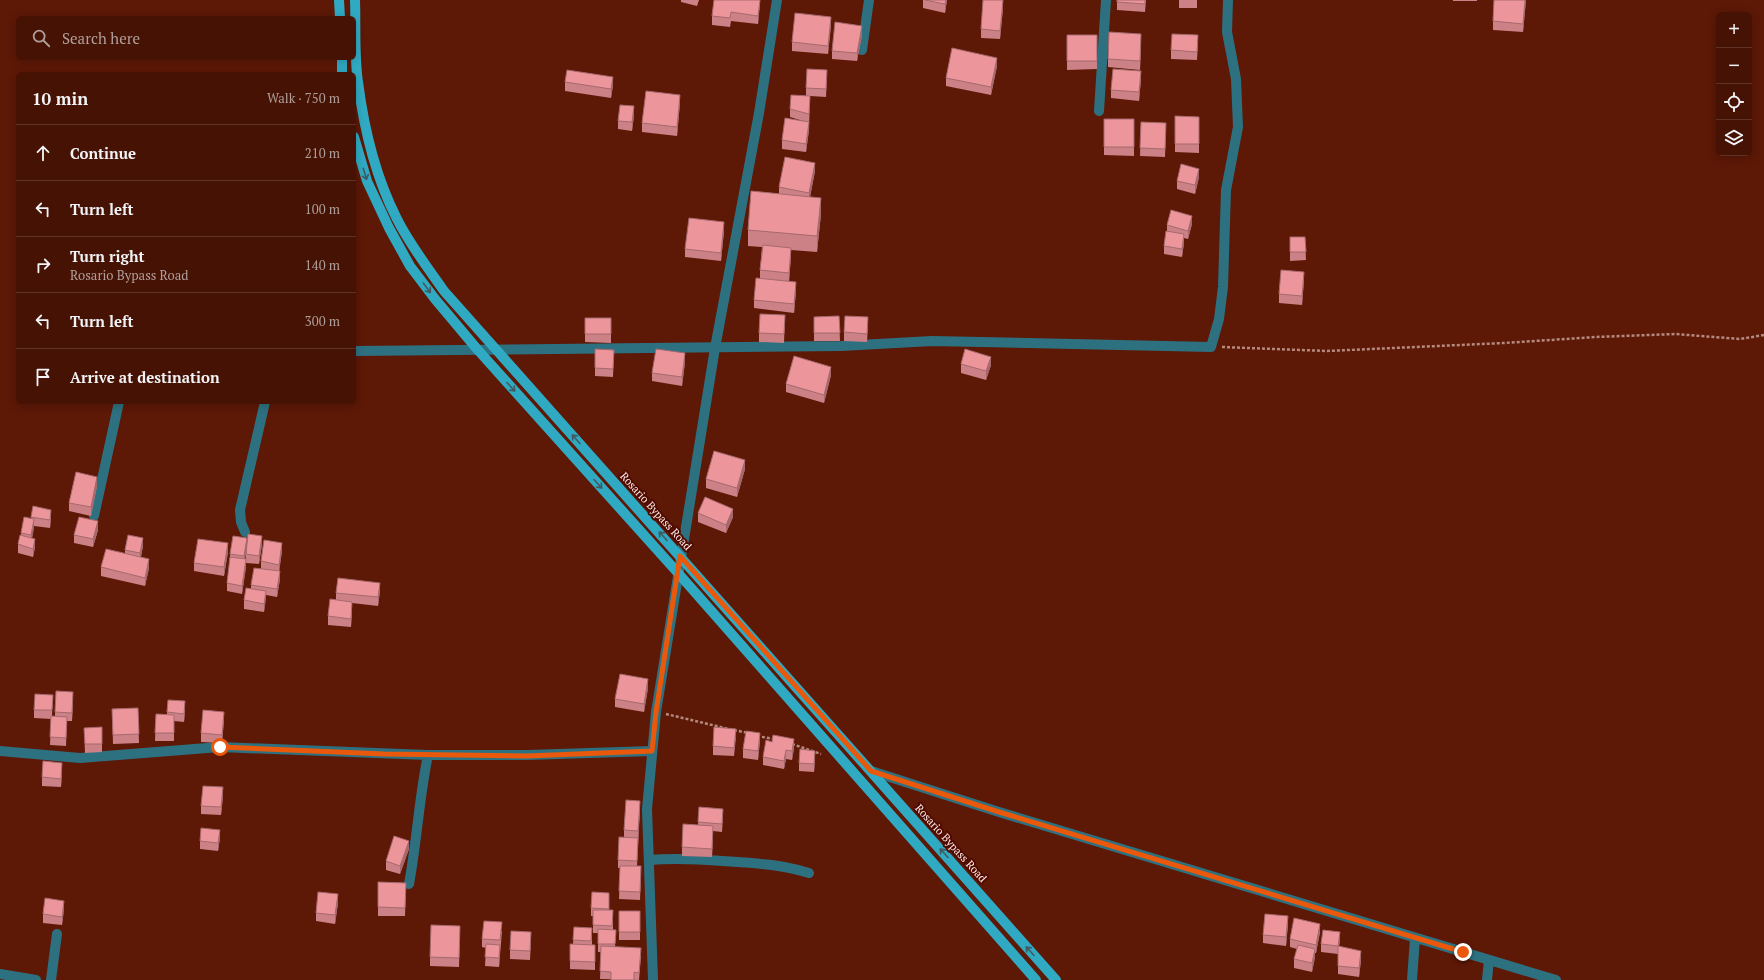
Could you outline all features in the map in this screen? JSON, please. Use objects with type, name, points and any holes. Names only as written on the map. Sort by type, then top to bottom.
[{"type":"main road","points":[[339,0],[340,16]]},
{"type":"main road","name":"Rosario Bypass Road","points":[[355,0],[355,16]]},
{"type":"main road","name":"Rosario Bypass Road","points":[[356,40],[357,81],[365,128],[383,185],[397,219],[444,291],[1056,980]]},
{"type":"main road","points":[[342,60],[342,72]]},
{"type":"main road","points":[[356,144],[367,181],[389,228],[410,266],[477,350],[678,573],[1036,980]]},
{"type":"street","points":[[653,980],[647,809],[656,712],[714,348],[759,113],[777,0]]},
{"type":"street","points":[[862,50],[869,0]]},
{"type":"street","points":[[1099,111],[1106,0]]},
{"type":"street","points":[[356,351],[841,346],[971,341],[1211,347],[1219,319],[1223,287],[1226,190],[1238,127],[1236,78],[1228,32],[1228,0]]},
{"type":"street","points":[[94,516],[119,404]]},
{"type":"street","points":[[245,532],[241,522],[240,510],[265,404]]},
{"type":"street","points":[[0,751],[80,758],[220,747],[527,756],[652,751]]},
{"type":"street","points":[[409,884],[416,843],[421,790],[428,754]]},
{"type":"street","points":[[871,771],[999,812],[1556,980]]},
{"type":"street","points":[[649,860],[673,858],[762,863],[783,865],[809,873]]},
{"type":"street","points":[[51,980],[57,934]]},
{"type":"street","points":[[1412,980],[1415,938]]},
{"type":"street","points":[[1487,980],[1489,960]]},
{"type":"street","points":[[0,974],[36,980]]},
{"type":"path","points":[[1211,347],[1327,351],[1504,343],[1603,336],[1675,334],[1740,339],[1764,335]]},
{"type":"path","points":[[656,712],[781,741]]},
{"type":"path","points":[[789,743],[824,755]]},
{"type":"building","points":[[714,0],[760,0],[758,16],[731,12],[730,18],[712,16]]},
{"type":"building","points":[[925,0],[946,0],[945,4]]},
{"type":"building","points":[[983,0],[1003,0],[1000,31],[981,29]]},
{"type":"building","points":[[1117,0],[1145,0],[1145,4],[1117,2]]},
{"type":"building","points":[[1494,0],[1525,0],[1523,24],[1493,21]]},
{"type":"building","points":[[795,13],[831,17],[828,46],[792,42]]},
{"type":"building","points":[[835,22],[862,26],[857,53],[832,51]]},
{"type":"building","points":[[1109,32],[1141,34],[1140,61],[1108,59]]},
{"type":"building","points":[[1172,34],[1198,35],[1197,52],[1171,50]]},
{"type":"building","points":[[1067,35],[1097,35],[1097,61],[1067,61]]},
{"type":"building","points":[[952,48],[997,58],[991,87],[946,78]]},
{"type":"building","points":[[807,69],[827,70],[826,89],[806,88]]},
{"type":"building","points":[[1113,69],[1141,71],[1139,92],[1111,90]]},
{"type":"building","points":[[567,70],[613,77],[611,89],[565,82]]},
{"type":"building","points":[[646,91],[680,95],[677,127],[642,123]]},
{"type":"building","points":[[791,95],[810,96],[809,114],[790,109]]},
{"type":"building","points":[[620,105],[634,106],[632,122],[618,121]]},
{"type":"building","points":[[1175,116],[1199,117],[1199,144],[1175,144]]},
{"type":"building","points":[[785,118],[809,122],[806,144],[782,140]]},
{"type":"building","points":[[1104,119],[1134,119],[1134,147],[1104,147]]},
{"type":"building","points":[[1141,122],[1166,123],[1165,149],[1140,148]]},
{"type":"building","points":[[785,157],[815,163],[809,193],[779,187]]},
{"type":"building","points":[[1181,164],[1199,169],[1195,185],[1177,181]]},
{"type":"building","points":[[751,191],[821,198],[817,236],[748,230]]},
{"type":"building","points":[[1171,210],[1192,216],[1188,231],[1167,225]]},
{"type":"building","points":[[689,218],[724,222],[721,253],[685,249]]},
{"type":"building","points":[[1166,231],[1184,234],[1182,249],[1164,246]]},
{"type":"building","points":[[1290,237],[1305,237],[1306,252],[1290,252]]},
{"type":"building","points":[[763,245],[791,248],[789,273],[760,270]]},
{"type":"building","points":[[1281,270],[1304,272],[1302,296],[1279,294]]},
{"type":"building","points":[[756,278],[796,282],[794,304],[754,300]]},
{"type":"building","points":[[760,314],[785,315],[784,334],[759,333]]},
{"type":"building","points":[[839,316],[840,333],[814,333],[814,317]]},
{"type":"building","points":[[845,316],[868,317],[867,334],[844,332]]},
{"type":"building","points":[[585,318],[611,318],[611,334],[585,334]]},
{"type":"building","points":[[595,349],[614,350],[613,369],[595,368]]},
{"type":"building","points":[[656,349],[685,353],[682,377],[652,373]]},
{"type":"building","points":[[965,349],[991,357],[986,371],[961,364]]},
{"type":"building","points":[[794,356],[831,367],[824,395],[786,384]]},
{"type":"building","points":[[714,451],[745,460],[737,488],[706,479]]},
{"type":"building","points":[[76,472],[97,477],[91,507],[69,503]]},
{"type":"building","points":[[705,497],[733,509],[726,525],[698,513]]},
{"type":"building","points":[[33,506],[51,510],[50,520],[31,517]]},
{"type":"building","points":[[24,517],[34,519],[31,535],[21,533]]},
{"type":"building","points":[[79,517],[98,521],[93,539],[74,535]]},
{"type":"building","points":[[248,534],[262,536],[259,556],[246,554]]},
{"type":"building","points":[[20,535],[35,539],[33,549],[18,544]]},
{"type":"building","points":[[128,535],[143,538],[140,553],[125,550]]},
{"type":"building","points":[[233,536],[247,538],[244,556],[230,554]]},
{"type":"building","points":[[198,539],[228,543],[224,567],[194,563]]},
{"type":"building","points":[[264,540],[282,543],[279,565],[261,561]]},
{"type":"building","points":[[106,549],[149,559],[145,578],[101,567]]},
{"type":"building","points":[[230,557],[246,559],[242,586],[227,583]]},
{"type":"building","points":[[254,568],[280,571],[277,589],[251,585]]},
{"type":"building","points":[[338,578],[380,583],[378,597],[336,593]]},
{"type":"building","points":[[246,588],[266,591],[264,604],[244,600]]},
{"type":"building","points":[[330,599],[352,602],[351,619],[328,616]]},
{"type":"building","points":[[620,674],[648,679],[644,704],[615,699]]},
{"type":"building","points":[[56,691],[73,692],[72,713],[55,712]]},
{"type":"building","points":[[35,694],[53,695],[52,710],[34,710]]},
{"type":"building","points":[[168,700],[185,701],[184,714],[167,712]]},
{"type":"building","points":[[138,708],[139,734],[113,735],[112,709]]},
{"type":"building","points":[[203,710],[224,712],[222,735],[201,733]]},
{"type":"building","points":[[156,714],[174,715],[174,733],[155,733]]},
{"type":"building","points":[[51,716],[67,717],[66,738],[50,737]]},
{"type":"building","points":[[102,727],[102,744],[85,744],[84,728]]},
{"type":"building","points":[[714,727],[736,729],[734,748],[713,746]]},
{"type":"building","points":[[746,731],[760,733],[758,751],[743,749]]},
{"type":"building","points":[[773,735],[794,739],[792,751],[786,750],[784,761],[763,757],[766,740],[772,742]]},
{"type":"building","points":[[800,749],[815,751],[814,764],[799,763]]},
{"type":"building","points":[[43,761],[62,763],[61,779],[42,777]]},
{"type":"building","points":[[203,786],[223,787],[221,807],[201,806]]},
{"type":"building","points":[[626,800],[640,801],[638,831],[624,830]]},
{"type":"building","points":[[699,807],[723,809],[722,824],[698,822]]},
{"type":"building","points":[[683,824],[713,826],[712,849],[682,847]]},
{"type":"building","points":[[201,828],[220,830],[218,843],[200,841]]},
{"type":"building","points":[[394,836],[409,841],[400,866],[386,861]]},
{"type":"building","points":[[619,837],[638,838],[637,861],[618,860]]},
{"type":"building","points":[[620,866],[641,866],[640,892],[619,891]]},
{"type":"building","points":[[378,882],[406,883],[405,908],[378,907]]},
{"type":"building","points":[[318,892],[338,894],[335,915],[316,913]]},
{"type":"building","points":[[592,892],[609,893],[609,909],[591,908]]},
{"type":"building","points":[[45,898],[64,901],[62,917],[43,914]]},
{"type":"building","points":[[593,910],[613,910],[612,926],[593,925]]},
{"type":"building","points":[[619,911],[640,911],[640,932],[619,932]]},
{"type":"building","points":[[1265,914],[1288,916],[1286,937],[1263,935]]},
{"type":"building","points":[[1294,918],[1320,924],[1316,945],[1290,939]]},
{"type":"building","points":[[484,921],[502,922],[500,940],[482,939]]},
{"type":"building","points":[[431,925],[460,926],[459,958],[430,957]]},
{"type":"building","points":[[574,927],[592,928],[591,941],[573,940]]},
{"type":"building","points":[[598,929],[616,930],[615,944],[598,944]]},
{"type":"building","points":[[1323,930],[1340,932],[1338,946],[1321,944]]},
{"type":"building","points":[[511,931],[531,932],[530,951],[510,950]]},
{"type":"building","points":[[486,944],[500,945],[499,958],[485,957]]},
{"type":"building","points":[[570,944],[595,945],[595,962],[570,961]]},
{"type":"building","points":[[1298,945],[1315,949],[1312,963],[1294,959]]},
{"type":"building","points":[[601,946],[641,948],[639,973],[634,972],[634,980],[611,980],[611,972],[600,971]]},
{"type":"building","points":[[1338,946],[1361,951],[1359,968],[1338,966]]},
{"type":"route","points":[[220,747],[384,754],[527,756],[652,751],[656,712],[680,556],[871,771],[999,812],[1463,952]]}]
